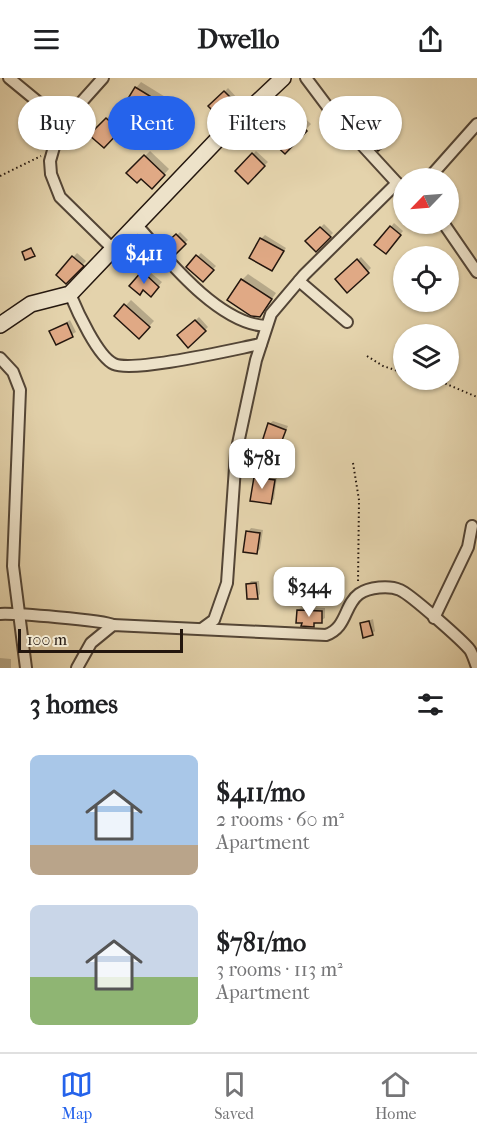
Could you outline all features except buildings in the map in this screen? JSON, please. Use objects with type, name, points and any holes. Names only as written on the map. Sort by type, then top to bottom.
[{"type":"street","points":[[9,78],[31,96]]},
{"type":"street","points":[[87,96],[103,78]]},
{"type":"street","points":[[0,325],[31,304],[70,294],[114,250],[135,223],[216,141],[283,78]]},
{"type":"street","points":[[306,78],[330,110],[393,178]]},
{"type":"street","points":[[438,168],[477,124]]},
{"type":"street","points":[[51,150],[51,174],[60,196],[114,250]]},
{"type":"street","points":[[203,628],[214,620],[227,583],[236,453],[266,326],[281,300],[393,192]]},
{"type":"street","points":[[135,223],[171,264],[230,315],[251,326],[266,326]]},
{"type":"street","points":[[451,234],[477,272]]},
{"type":"street","points":[[299,281],[347,322]]},
{"type":"street","points":[[70,294],[92,338],[112,364],[122,366],[166,362],[261,344]]},
{"type":"street","points":[[0,358],[13,372],[20,390],[13,566],[26,668]]},
{"type":"street","points":[[434,618],[468,547],[472,526]]},
{"type":"street","points":[[0,614],[19,612],[35,617],[113,625],[326,635],[340,627],[357,595],[369,589],[399,590],[471,651],[477,668]]},
{"type":"street","points":[[77,668],[92,643],[113,625]]},
{"type":"path","points":[[0,176],[51,150]]},
{"type":"path","points":[[367,356],[393,369]]},
{"type":"path","points":[[459,389],[477,397]]},
{"type":"path","points":[[353,463],[359,500],[357,595]]}]
